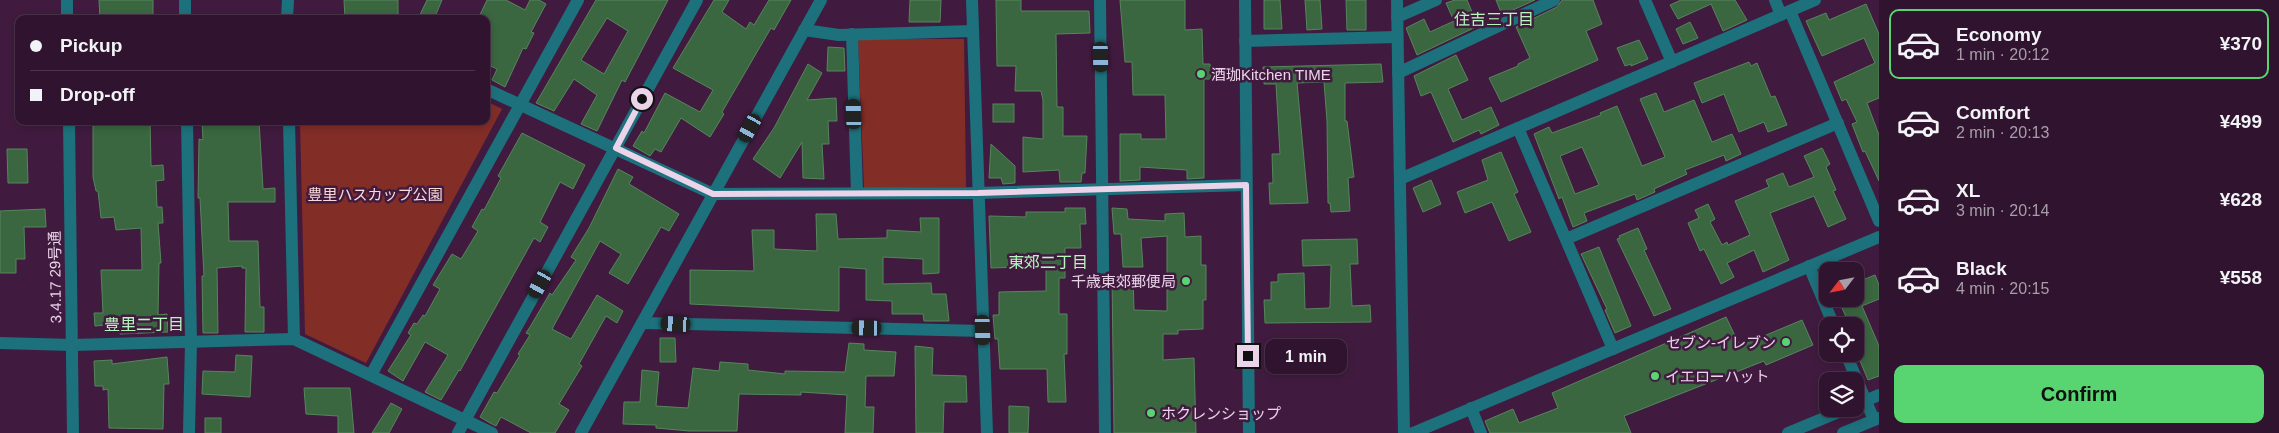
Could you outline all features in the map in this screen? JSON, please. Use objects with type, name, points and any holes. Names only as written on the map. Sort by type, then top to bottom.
[{"type":"street","points":[[67,0],[67,15]]},
{"type":"street","points":[[185,0],[185,15]]},
{"type":"street","points":[[288,0],[288,15]]},
{"type":"street","points":[[370,375],[578,0]]},
{"type":"street","points":[[458,433],[696,0]]},
{"type":"street","points":[[581,433],[821,0]]},
{"type":"street","points":[[972,0],[987,433]]},
{"type":"street","points":[[1100,0],[1105,433]]},
{"type":"street","points":[[1245,0],[1249,433]]},
{"type":"street","points":[[1397,0],[1404,433]]},
{"type":"street","points":[[1397,17],[1436,0]]},
{"type":"street","points":[[1398,73],[1554,0]]},
{"type":"street","points":[[1646,0],[1672,62]]},
{"type":"street","points":[[1775,0],[1786,13],[1838,123],[1879,220]]},
{"type":"street","points":[[1400,179],[1815,0]]},
{"type":"street","points":[[804,30],[852,34],[973,31]]},
{"type":"street","points":[[852,34],[857,193]]},
{"type":"street","points":[[1245,41],[1397,37]]},
{"type":"street","points":[[490,91],[713,194],[978,193],[1246,185]]},
{"type":"street","points":[[1566,239],[1838,123]]},
{"type":"street","name":"3.4.17 29号通","points":[[68,125],[73,433]]},
{"type":"street","points":[[187,125],[191,342],[189,433]]},
{"type":"street","points":[[289,125],[294,339]]},
{"type":"street","points":[[1518,128],[1613,349]]},
{"type":"street","points":[[1413,433],[1879,237]]},
{"type":"street","points":[[1809,266],[1830,317]]},
{"type":"street","points":[[642,322],[983,330]]},
{"type":"street","points":[[0,343],[72,345],[294,339],[492,433]]},
{"type":"street","points":[[1864,402],[1879,395]]},
{"type":"street","points":[[1843,433],[1877,419],[1864,406]]},
{"type":"street","points":[[1471,408],[1481,433]]},
{"type":"street","points":[[1788,433],[1811,429],[1832,417]]},
{"type":"green space","points":[[858,39],[964,39],[966,187],[864,188]]},
{"type":"green space","name":"豊里ハスカップ公園","points":[[490,103],[502,109],[366,363],[305,334],[300,125],[490,125]]},
{"type":"building","points":[[99,0],[153,0],[153,15],[100,15]]},
{"type":"building","points":[[344,0],[398,0],[398,15],[345,15]]},
{"type":"building","points":[[427,0],[442,0],[436,15],[420,15]]},
{"type":"building","points":[[487,0],[506,0],[525,10],[530,0],[539,0],[546,4],[531,32],[534,33],[526,49],[523,48],[505,87],[492,80],[497,69],[490,66],[490,15],[480,15]]},
{"type":"building","points":[[596,0],[668,0],[625,82],[622,80],[597,131],[581,124],[597,95],[574,79],[554,111],[536,103]],"holes":[[[607,18],[628,31],[604,74],[581,60]]]},
{"type":"building","points":[[714,0],[729,0],[722,12],[746,29],[750,22],[754,25],[769,0],[791,0],[774,30],[771,28],[722,112],[724,114],[710,137],[681,118],[661,152],[655,149],[650,156],[633,146],[642,131],[644,133],[665,93],[700,112],[713,90],[673,68]]},
{"type":"building","points":[[910,0],[941,0],[940,22],[909,22]]},
{"type":"building","points":[[996,0],[1021,0],[1021,11],[1089,11],[1090,33],[1056,34],[1057,107],[1063,107],[1063,136],[1087,136],[1085,173],[1082,173],[1081,182],[1060,182],[1059,170],[1023,172],[1023,137],[1043,139],[1043,100],[1041,91],[1015,91],[1016,66],[997,66]]},
{"type":"building","points":[[1120,0],[1185,0],[1185,30],[1202,29],[1203,64],[1210,64],[1211,79],[1204,79],[1204,178],[1187,179],[1187,170],[1140,167],[1140,180],[1120,181],[1120,134],[1141,134],[1141,139],[1166,139],[1165,95],[1133,95],[1132,62],[1125,62]]},
{"type":"building","points":[[1264,0],[1280,0],[1282,29],[1264,29]]},
{"type":"building","points":[[1305,0],[1320,0],[1322,29],[1307,30]]},
{"type":"building","points":[[1346,0],[1366,0],[1366,30],[1347,30]]},
{"type":"building","points":[[1455,0],[1467,0],[1478,26],[1417,55],[1406,28],[1424,19],[1430,32],[1454,21],[1446,3]]},
{"type":"building","points":[[1496,0],[1535,0],[1502,15]]},
{"type":"building","points":[[1562,0],[1593,0],[1602,24],[1586,31],[1598,60],[1501,102],[1489,78],[1518,66],[1518,64],[1530,58],[1516,27],[1557,7]]},
{"type":"building","points":[[1681,0],[1735,0],[1747,20],[1723,31],[1711,4],[1678,19],[1670,5]]},
{"type":"building","points":[[1866,4],[1879,34],[1879,98],[1867,103],[1879,135],[1879,181],[1865,151],[1863,152],[1852,124],[1857,122],[1846,99],[1842,101],[1834,82],[1875,63],[1864,38],[1822,56],[1806,21],[1826,13],[1829,20]]},
{"type":"building","points":[[1690,22],[1698,38],[1683,44],[1676,29]]},
{"type":"building","points":[[1639,40],[1648,59],[1631,66],[1631,64],[1625,66],[1617,48]]},
{"type":"building","points":[[828,47],[844,48],[845,71],[827,71]]},
{"type":"building","points":[[1456,55],[1468,80],[1448,89],[1462,120],[1491,107],[1499,125],[1481,134],[1479,130],[1453,142],[1431,92],[1421,96],[1414,76]]},
{"type":"building","points":[[1749,62],[1751,66],[1757,63],[1771,97],[1775,96],[1787,125],[1768,132],[1764,122],[1739,132],[1724,94],[1702,103],[1694,83]]},
{"type":"building","points":[[808,64],[822,73],[807,100],[836,98],[837,121],[828,121],[829,144],[822,144],[824,179],[803,178],[802,142],[780,178],[753,159],[774,128]]},
{"type":"building","points":[[1381,64],[1383,82],[1345,83],[1345,121],[1347,121],[1354,177],[1348,178],[1350,211],[1331,212],[1330,203],[1328,203],[1327,121],[1324,82],[1297,83],[1308,203],[1270,204],[1269,183],[1273,183],[1272,154],[1280,154],[1276,84],[1264,84],[1263,67]]},
{"type":"building","points":[[1656,93],[1664,112],[1694,100],[1712,142],[1732,134],[1741,154],[1726,161],[1724,155],[1685,170],[1687,174],[1654,189],[1655,192],[1637,200],[1635,194],[1584,213],[1587,221],[1573,227],[1562,197],[1559,199],[1534,134],[1549,127],[1552,133],[1601,115],[1600,113],[1617,106],[1642,166],[1665,157],[1640,99]],"holes":[[[1582,147],[1599,185],[1575,194],[1560,156]]]},
{"type":"building","points":[[993,104],[1014,104],[1014,122],[993,122]]},
{"type":"building","points":[[93,125],[150,125],[151,166],[163,165],[164,180],[156,181],[157,207],[162,207],[163,223],[158,223],[161,263],[159,263],[158,315],[167,314],[168,332],[120,334],[119,324],[95,326],[94,313],[103,313],[101,270],[142,270],[141,228],[116,230],[114,217],[101,218],[98,191],[96,191],[93,177]]},
{"type":"building","points":[[202,125],[259,125],[263,189],[275,188],[275,202],[228,202],[229,241],[258,241],[260,307],[264,307],[264,332],[245,332],[246,268],[242,268],[242,266],[217,268],[218,333],[203,333],[202,276],[204,276],[200,198],[198,198],[199,139],[203,140]]},
{"type":"building","points":[[522,133],[585,165],[573,189],[560,182],[540,222],[548,227],[540,242],[534,238],[460,371],[441,400],[425,392],[448,355],[425,342],[403,381],[388,371],[411,335],[408,333],[414,323],[417,324],[423,315],[425,316],[440,289],[433,285],[452,254],[461,259],[478,231],[472,227],[482,209],[484,210],[501,178],[498,176]]},
{"type":"building","points":[[991,144],[1015,166],[1015,183],[1003,184],[1001,178],[989,178]]},
{"type":"building","points":[[1822,148],[1830,164],[1826,167],[1836,190],[1833,191],[1846,219],[1828,227],[1814,196],[1770,213],[1789,260],[1763,272],[1754,250],[1727,263],[1734,277],[1721,284],[1704,249],[1700,251],[1688,223],[1699,218],[1695,210],[1708,204],[1715,219],[1710,222],[1722,245],[1727,242],[1728,245],[1750,235],[1735,201],[1769,187],[1766,180],[1783,173],[1789,187],[1814,177],[1804,156]]},
{"type":"building","points":[[7,149],[27,149],[28,183],[8,183]]},
{"type":"building","points":[[1501,152],[1518,192],[1514,194],[1531,232],[1509,241],[1492,202],[1465,213],[1457,192],[1488,180],[1482,160]]},
{"type":"building","points":[[618,169],[633,177],[629,184],[679,214],[669,231],[661,227],[628,284],[609,273],[621,254],[600,241],[552,329],[571,339],[597,295],[623,311],[617,323],[606,316],[579,364],[582,366],[559,404],[569,410],[555,433],[531,433],[501,417],[496,426],[480,417],[494,392],[497,393],[520,355],[518,354],[530,335],[526,333],[550,293],[552,295],[576,260],[571,257],[589,228]]},
{"type":"building","points":[[1431,180],[1441,204],[1423,212],[1413,188]]},
{"type":"building","points":[[1065,208],[1085,208],[1086,224],[1080,224],[1081,248],[1065,248],[1065,278],[1059,278],[1059,314],[1067,314],[1067,354],[1064,354],[1066,402],[1048,402],[1047,369],[1000,369],[998,339],[995,339],[993,315],[999,315],[999,292],[1046,291],[1046,266],[991,268],[989,216],[1026,217],[1026,212],[1065,212]]},
{"type":"building","points":[[1112,208],[1127,209],[1128,219],[1165,221],[1165,214],[1184,213],[1185,237],[1201,236],[1201,265],[1206,265],[1206,300],[1203,300],[1203,329],[1178,330],[1178,334],[1163,334],[1163,360],[1194,358],[1196,433],[1114,433],[1112,276],[1133,276],[1134,310],[1167,311],[1167,236],[1141,238],[1143,267],[1123,267],[1121,234],[1114,234]]},
{"type":"building","points":[[45,209],[46,227],[24,227],[25,259],[16,259],[16,273],[0,273],[0,211]]},
{"type":"building","points":[[816,214],[836,214],[838,239],[887,238],[887,230],[921,232],[920,218],[939,218],[939,273],[923,274],[923,259],[883,257],[883,284],[931,283],[932,294],[946,294],[949,321],[924,321],[923,314],[892,314],[892,301],[866,300],[866,269],[839,267],[839,311],[690,304],[690,270],[754,271],[752,230],[774,230],[774,249],[817,251]]},
{"type":"building","points":[[1638,228],[1647,249],[1644,250],[1671,309],[1654,316],[1617,239],[1620,238],[1619,236]]},
{"type":"building","points":[[1357,239],[1358,264],[1350,264],[1352,306],[1370,305],[1371,322],[1265,323],[1264,300],[1271,300],[1271,282],[1278,282],[1278,274],[1304,273],[1305,309],[1329,308],[1330,306],[1331,265],[1303,266],[1302,240]]},
{"type":"building","points":[[1599,247],[1631,326],[1615,333],[1605,310],[1607,309],[1581,254]]},
{"type":"building","points":[[1875,275],[1879,285],[1879,299],[1864,305],[1864,279]]},
{"type":"building","points":[[1842,308],[1863,308],[1879,346],[1879,376],[1868,380],[1860,362],[1864,362],[1864,317],[1846,317]]},
{"type":"building","points":[[1726,317],[1740,346],[1802,320],[1813,345],[1766,365],[1764,361],[1624,416],[1631,433],[1490,433],[1485,421],[1513,409],[1519,423],[1558,408],[1552,393]]},
{"type":"building","points":[[660,338],[675,338],[676,362],[660,362]]},
{"type":"building","points":[[849,343],[864,344],[864,350],[896,352],[894,376],[866,376],[865,407],[874,407],[873,433],[845,433],[847,395],[801,392],[801,395],[739,394],[737,431],[689,431],[656,428],[656,425],[623,424],[624,402],[640,402],[642,370],[659,372],[656,406],[688,408],[693,368],[719,371],[720,362],[748,364],[748,370],[785,374],[785,371],[845,372]]},
{"type":"building","points":[[915,346],[933,348],[932,375],[966,376],[967,402],[944,402],[943,433],[916,433]]},
{"type":"building","points":[[236,355],[252,356],[250,397],[202,394],[203,371],[235,372]]},
{"type":"building","points":[[167,357],[169,384],[164,384],[163,429],[109,428],[108,389],[103,390],[103,386],[95,386],[94,361],[112,360],[112,364]]},
{"type":"building","points":[[304,388],[350,388],[354,433],[338,433],[338,416],[306,414]]},
{"type":"building","points":[[391,403],[402,409],[389,433],[372,433]]},
{"type":"building","points":[[1009,406],[1029,407],[1028,433],[1009,433]]},
{"type":"building","points":[[205,418],[221,418],[221,433],[205,433]]},
{"type":"place","name":"酒珈Kitchen TIME","points":[[1201,74]]},
{"type":"place","name":"千歳東郊郵便局","points":[[1186,281]]},
{"type":"place","name":"セブン-イレブン","points":[[1786,342]]},
{"type":"place","name":"イエローハット","points":[[1655,376]]},
{"type":"place","name":"ホクレンショップ","points":[[1151,413]]},
{"type":"district","name":"住吉三丁目","points":[[1494,19]]},
{"type":"district","name":"東郊二丁目","points":[[1048,262]]},
{"type":"district","name":"豊里二丁目","points":[[144,324]]},
{"type":"route","points":[[642,99],[616,148],[713,194],[978,193],[1246,185],[1248,356]]}]
